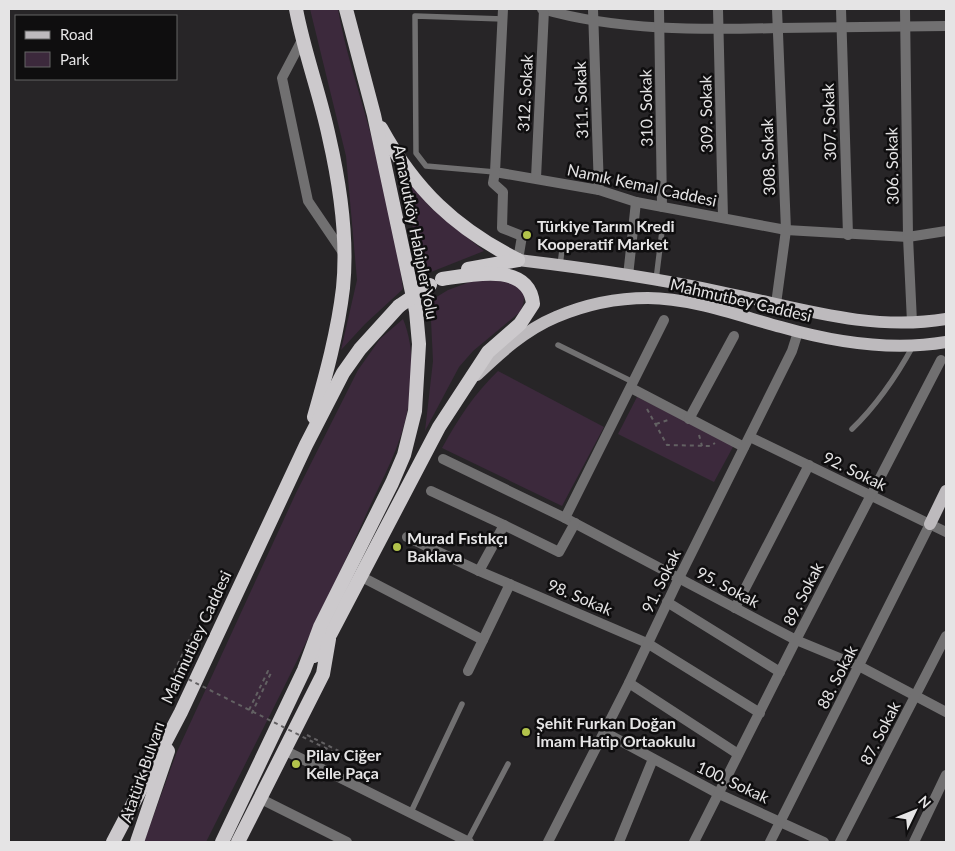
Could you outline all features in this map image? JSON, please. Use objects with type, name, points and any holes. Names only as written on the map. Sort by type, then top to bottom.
[{"type":"highway","points":[[296,9],[302,40],[329,137],[340,204],[344,254],[343,288],[337,326],[325,378],[306,444]]},
{"type":"highway","name":"Arnavutköy Habipler Yolu","points":[[304,670],[320,627],[404,455],[415,411],[418,377],[416,310],[374,115],[346,9]]},
{"type":"highway","points":[[374,115],[404,166],[439,208],[481,240],[518,260]]},
{"type":"highway","points":[[306,444],[344,373],[360,349],[399,306],[436,282],[477,266],[518,260]]},
{"type":"highway","points":[[222,842],[231,819],[304,670],[331,633],[414,472],[464,387],[488,352],[530,313],[533,304],[533,296],[522,281],[498,274],[436,282]]},
{"type":"highway","name":"Mahmutbey Caddesi","points":[[113,842],[181,712],[306,444]]},
{"type":"highway","points":[[360,576],[361,545]]},
{"type":"highway","points":[[238,842],[322,674],[331,633]]},
{"type":"highway","name":"Atatürk Bulvarı","points":[[137,842],[181,712]]},
{"type":"highway","points":[[216,842],[231,819]]},
{"type":"main road","name":"Mahmutbey Caddesi","points":[[518,260],[720,291],[838,319],[912,322],[946,319]]},
{"type":"main road","name":"Mahmutbey Caddesi","points":[[464,387],[513,344],[555,318],[594,305],[628,299],[672,300],[733,313],[798,332],[874,344],[942,345]]},
{"type":"main road","points":[[930,524],[946,491]]},
{"type":"street","points":[[543,9],[593,20],[660,27],[719,30],[946,26]]},
{"type":"street","name":"312. Sokak","points":[[536,178],[543,9]]},
{"type":"street","name":"311. Sokak","points":[[593,9],[598,190]]},
{"type":"street","name":"310. Sokak","points":[[659,9],[662,207]]},
{"type":"street","name":"309. Sokak","points":[[718,9],[723,218]]},
{"type":"street","name":"308. Sokak","points":[[776,304],[786,230],[777,9]]},
{"type":"street","name":"307. Sokak","points":[[840,9],[848,234]]},
{"type":"street","name":"306. Sokak","points":[[905,9],[908,237],[912,322]]},
{"type":"street","points":[[503,12],[493,183],[503,192],[502,228],[522,236],[518,260]]},
{"type":"street","points":[[302,40],[282,78],[308,201],[344,254]]},
{"type":"street","name":"Namık Kemal Caddesi","points":[[495,172],[598,190],[636,202],[786,230],[908,237],[946,231]]},
{"type":"street","points":[[628,276],[636,202]]},
{"type":"street","points":[[565,518],[634,388],[664,320]]},
{"type":"street","name":"91. Sokak","points":[[548,842],[629,683],[678,578],[750,437],[792,350],[798,332]]},
{"type":"street","points":[[689,419],[734,336]]},
{"type":"street","name":"89. Sokak","points":[[694,842],[941,360]]},
{"type":"street","points":[[634,388],[744,447]]},
{"type":"street","name":"92. Sokak","points":[[750,437],[946,532]]},
{"type":"street","name":"95. Sokak","points":[[443,459],[575,523],[796,640],[859,666],[946,712]]},
{"type":"street","points":[[736,608],[809,465]]},
{"type":"street","points":[[431,491],[504,524],[559,552],[575,523]]},
{"type":"street","points":[[478,571],[504,524]]},
{"type":"street","name":"88. Sokak","points":[[770,842],[930,524]]},
{"type":"street","name":"98. Sokak","points":[[407,537],[478,571],[647,643],[760,713]]},
{"type":"street","points":[[360,576],[483,640]]},
{"type":"street","points":[[468,671],[510,584]]},
{"type":"street","points":[[667,602],[780,672]]},
{"type":"street","name":"87. Sokak","points":[[840,842],[946,636]]},
{"type":"street","points":[[629,683],[738,754]]},
{"type":"street","name":"100. Sokak","points":[[604,732],[719,794],[824,842]]},
{"type":"street","points":[[284,750],[468,842]]},
{"type":"street","points":[[619,842],[652,759]]},
{"type":"street","points":[[914,842],[946,775]]},
{"type":"street","points":[[259,798],[347,842]]},
{"type":"lane","points":[[495,172],[426,166],[416,153],[415,16],[503,12]]},
{"type":"lane","points":[[656,280],[662,231]]},
{"type":"lane","points":[[560,265],[562,250]]},
{"type":"lane","points":[[852,429],[876,404],[895,378],[914,344]]},
{"type":"lane","points":[[558,345],[634,388]]},
{"type":"lane","points":[[411,812],[462,704]]},
{"type":"lane","points":[[468,842],[508,764]]},
{"type":"path","points":[[634,388],[667,445],[710,446],[724,436]]},
{"type":"path","points":[[180,668],[196,636],[192,634],[174,672],[344,757],[345,754],[311,738]]},
{"type":"path","points":[[250,710],[268,671],[271,673],[250,717]]},
{"type":"green space","points":[[310,9],[338,9],[348,54],[384,188],[403,289],[365,324],[341,350],[357,280],[346,156]]},
{"type":"green space","points":[[395,165],[430,207],[484,251],[426,274]]},
{"type":"green space","points":[[475,280],[494,280],[512,283],[523,292],[524,301],[520,312],[473,351],[459,367],[425,431],[433,361],[430,301],[448,290]]},
{"type":"green space","points":[[403,319],[411,351],[412,375],[410,397],[401,436],[390,464],[327,599],[287,680],[206,842],[144,842],[176,754],[296,493],[358,370],[380,339]]},
{"type":"green space","points":[[498,371],[604,427],[562,506],[442,448],[467,407]]},
{"type":"green space","points":[[637,397],[734,445],[714,482],[618,434]]},
{"type":"place","name":"Türkiye Tarım Kredi Kooperatif Market","points":[[527,235]]},
{"type":"place","name":"Murad Fıstıkçı Baklava","points":[[397,547]]},
{"type":"place","name":"Şehit Furkan Doğan İmam Hatip Ortaokulu","points":[[526,732]]},
{"type":"place","name":"Pilav Ciğer Kelle Paça","points":[[296,764]]}]
